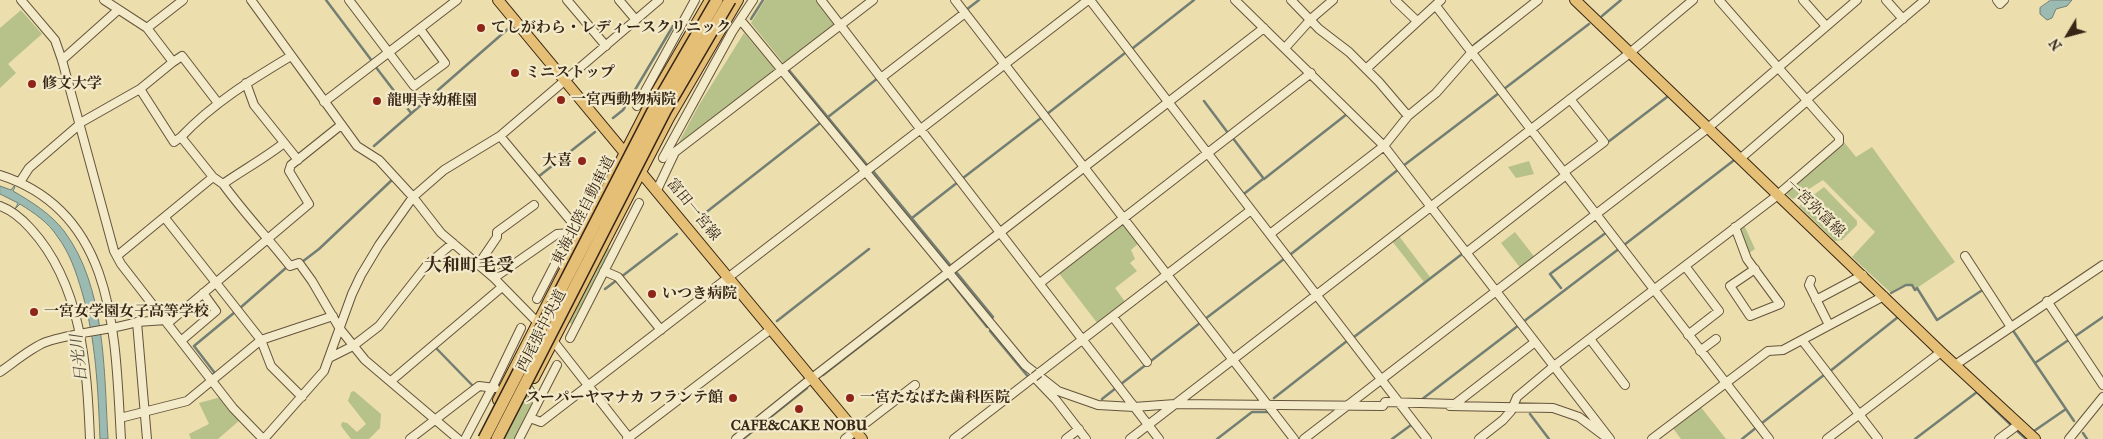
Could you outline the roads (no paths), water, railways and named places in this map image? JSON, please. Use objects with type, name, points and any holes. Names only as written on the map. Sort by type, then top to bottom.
[{"type":"highway","name":"東海北陸自動車道","points":[[484,439],[655,108],[717,0]]},
{"type":"highway","name":"東海北陸自動車道","points":[[497,439],[665,111],[730,0]]},
{"type":"main road","name":"富田一宮線","points":[[498,0],[859,435]]},
{"type":"main road","name":"西尾張中央道","points":[[478,439],[653,98],[710,0]]},
{"type":"main road","name":"西尾張中央道","points":[[503,439],[641,170],[688,83],[738,0]]},
{"type":"main road","name":"一宮弥富線","points":[[1575,0],[1941,352],[2035,439]]},
{"type":"street","points":[[21,0],[55,40],[117,256],[121,264],[233,408],[264,439],[324,371],[361,275],[413,197],[444,170],[500,136],[659,0]]},
{"type":"street","points":[[104,0],[146,28],[173,62]]},
{"type":"street","points":[[146,28],[183,0]]},
{"type":"street","points":[[251,0],[357,146],[379,160],[413,197],[441,233],[494,278],[538,322],[628,439],[771,329]]},
{"type":"street","points":[[349,0],[414,86],[445,63],[420,28]]},
{"type":"street","points":[[324,102],[457,0]]},
{"type":"street","points":[[567,0],[606,46]]},
{"type":"street","points":[[619,0],[636,20]]},
{"type":"street","points":[[637,106],[696,0]]},
{"type":"street","points":[[657,190],[672,149],[699,91],[753,0]]},
{"type":"street","points":[[821,0],[1159,439]]},
{"type":"street","points":[[663,158],[672,149],[782,72],[873,0]]},
{"type":"street","points":[[955,0],[1294,439]]},
{"type":"street","points":[[530,418],[541,422],[1089,0],[1427,439]]},
{"type":"street","points":[[1235,0],[1384,146],[1610,439]]},
{"type":"street","points":[[1291,0],[1311,22],[1350,52],[1408,116]]},
{"type":"street","points":[[1285,48],[1333,0]]},
{"type":"street","points":[[1395,0],[1417,21]]},
{"type":"street","points":[[1270,234],[1384,146],[1408,116],[1436,93],[1472,52],[1538,0]]},
{"type":"street","points":[[1130,439],[1630,53],[1693,0]]},
{"type":"street","points":[[1479,439],[1503,420],[1517,397],[1554,366],[1778,194],[1839,142],[1839,137],[1719,0]]},
{"type":"street","points":[[1803,0],[1826,26]]},
{"type":"street","points":[[1304,439],[1708,128],[1857,0]]},
{"type":"street","points":[[1886,0],[1903,19]]},
{"type":"street","points":[[1741,158],[1925,0]]},
{"type":"street","points":[[1997,0],[2000,4],[2004,0]]},
{"type":"street","points":[[1366,69],[1439,3],[1472,52],[1531,130],[1769,439]]},
{"type":"street","points":[[62,60],[118,10]]},
{"type":"street","points":[[881,78],[966,13]]},
{"type":"street","points":[[743,23],[1004,342],[1030,370],[1058,391],[1090,403],[1134,407],[1175,404],[1266,403],[1383,406],[1385,402],[1401,404],[1455,404],[1536,342]]},
{"type":"street","points":[[736,439],[948,272],[1264,28]]},
{"type":"street","points":[[20,182],[29,168],[80,123],[140,88],[182,56],[218,103]]},
{"type":"street","points":[[140,88],[174,142],[218,103],[246,83],[291,56]]},
{"type":"street","points":[[1040,283],[1311,73]]},
{"type":"street","points":[[246,83],[254,105],[298,160]]},
{"type":"street","points":[[650,83],[653,98]]},
{"type":"street","points":[[688,83],[699,91]]},
{"type":"street","points":[[1466,253],[1604,142],[1570,99]]},
{"type":"street","points":[[0,372],[44,342],[82,333],[112,329],[137,322],[167,321],[203,294],[309,204],[289,171],[292,165],[341,125]]},
{"type":"street","points":[[500,136],[574,226]]},
{"type":"street","points":[[181,137],[213,177],[223,184],[252,222],[268,238],[290,266],[299,263],[340,328],[365,360],[458,439]]},
{"type":"street","points":[[223,184],[265,158],[284,143]]},
{"type":"street","points":[[538,299],[599,179],[606,160]]},
{"type":"street","points":[[0,175],[20,182],[56,206],[80,233],[90,249],[97,268],[112,329],[121,439]]},
{"type":"street","points":[[117,256],[213,177]]},
{"type":"street","points":[[570,338],[639,203]]},
{"type":"street","points":[[478,264],[497,237],[497,232],[534,205]]},
{"type":"street","points":[[0,206],[26,224],[44,243],[71,300],[82,333],[90,439]]},
{"type":"street","points":[[954,439],[1251,210]]},
{"type":"street","points":[[165,218],[261,340],[271,366],[302,397]]},
{"type":"street","points":[[494,278],[557,234],[574,226],[586,228]]},
{"type":"street","points":[[1735,227],[1747,259],[1755,269],[1780,304],[1750,316],[1730,286],[1755,269]]},
{"type":"street","points":[[607,237],[618,243]]},
{"type":"street","points":[[329,358],[353,346],[379,326],[427,265],[453,243]]},
{"type":"street","points":[[1965,256],[2011,327]]},
{"type":"street","points":[[1955,365],[2047,301],[2103,265]]},
{"type":"street","points":[[1685,266],[1719,311],[1688,335]]},
{"type":"street","points":[[604,271],[618,277],[661,330]]},
{"type":"street","points":[[1816,300],[1862,275]]},
{"type":"street","points":[[1811,280],[1809,285],[1829,325]]},
{"type":"street","points":[[391,382],[502,286]]},
{"type":"street","points":[[182,340],[216,311],[203,294]]},
{"type":"street","points":[[1652,439],[1768,351],[1780,351],[1884,296]]},
{"type":"street","points":[[2047,301],[2103,385]]},
{"type":"street","points":[[120,418],[186,402],[261,340],[333,316]]},
{"type":"street","points":[[1112,317],[1146,362]]},
{"type":"street","points":[[137,322],[147,439]]},
{"type":"street","points":[[465,439],[521,328]]},
{"type":"street","points":[[1590,339],[1625,385]]},
{"type":"street","points":[[1700,351],[1716,339]]},
{"type":"street","points":[[1802,340],[1878,439]]},
{"type":"street","points":[[1826,439],[1941,352]]},
{"type":"street","points":[[519,439],[556,365]]},
{"type":"street","points":[[1036,375],[1086,439]]},
{"type":"street","points":[[844,439],[859,435],[915,385]]},
{"type":"street","points":[[410,439],[479,386],[492,388],[505,386]]},
{"type":"street","points":[[529,389],[537,402]]},
{"type":"street","points":[[2069,439],[2103,397]]},
{"type":"street","points":[[1266,403],[1302,401]]},
{"type":"street","points":[[1401,404],[1411,404],[1413,407],[1541,406],[1565,410],[1588,422],[1606,439]]},
{"type":"street","points":[[1999,439],[2019,424]]},
{"type":"street","points":[[1066,439],[1079,429]]},
{"type":"water","points":[[2051,0],[2072,0],[2067,6],[2056,9],[2052,18],[2047,20],[2040,14],[2040,8]]},
{"type":"water","points":[[0,186],[11,190],[14,186],[13,191],[47,214],[64,231],[78,253],[88,278],[100,331],[108,439],[100,439],[97,383],[90,328],[87,310],[72,263],[62,242],[49,226],[20,204],[15,209],[18,203],[0,194]]},
{"type":"waterway","points":[[326,0],[372,61]]},
{"type":"waterway","points":[[751,19],[763,0]]},
{"type":"waterway","points":[[966,10],[979,0]]},
{"type":"waterway","points":[[1133,48],[1194,0]]},
{"type":"waterway","points":[[1602,16],[1621,0]]},
{"type":"waterway","points":[[1474,45],[1525,6]]},
{"type":"waterway","points":[[1504,89],[1589,24]]},
{"type":"waterway","points":[[613,118],[623,110],[673,26]]},
{"type":"waterway","points":[[374,146],[509,28]]},
{"type":"waterway","points":[[1047,114],[1125,53]]},
{"type":"waterway","points":[[375,66],[411,113]]},
{"type":"waterway","points":[[788,69],[868,166]]},
{"type":"waterway","points":[[828,117],[878,78]]},
{"type":"waterway","points":[[1403,166],[1499,93]]},
{"type":"waterway","points":[[1608,142],[1667,97]]},
{"type":"waterway","points":[[1204,101],[1228,133]]},
{"type":"waterway","points":[[1232,137],[1264,179],[1347,114]]},
{"type":"waterway","points":[[963,178],[1041,118]]},
{"type":"waterway","points":[[695,221],[820,123]]},
{"type":"waterway","points":[[538,177],[595,132]]},
{"type":"waterway","points":[[1624,245],[1733,161]]},
{"type":"waterway","points":[[1291,254],[1399,169],[1397,167]]},
{"type":"waterway","points":[[873,171],[951,266]]},
{"type":"waterway","points":[[302,262],[319,249],[393,179]]},
{"type":"waterway","points":[[1245,193],[1263,179]]},
{"type":"waterway","points":[[912,218],[958,182]]},
{"type":"waterway","points":[[1561,288],[1550,274],[1607,232]]},
{"type":"waterway","points":[[621,277],[677,234]]},
{"type":"waterway","points":[[1523,322],[1620,248]]},
{"type":"waterway","points":[[777,321],[869,249]]},
{"type":"waterway","points":[[1354,337],[1462,254]]},
{"type":"waterway","points":[[1205,319],[1284,259]]},
{"type":"waterway","points":[[240,308],[287,267]]},
{"type":"waterway","points":[[957,273],[993,317]]},
{"type":"waterway","points":[[823,375],[948,278],[987,327]]},
{"type":"waterway","points":[[605,289],[617,280]]},
{"type":"waterway","points":[[1891,293],[1906,285],[1912,285],[1915,290],[1917,288],[1937,320],[1984,289]]},
{"type":"waterway","points":[[214,372],[194,346],[235,312]]},
{"type":"waterway","points":[[1829,372],[1898,317]]},
{"type":"waterway","points":[[2074,337],[2103,317]]},
{"type":"waterway","points":[[1121,384],[1200,323]]},
{"type":"waterway","points":[[1421,400],[1519,325]]},
{"type":"waterway","points":[[2012,329],[2074,421]]},
{"type":"waterway","points":[[990,331],[1030,379]]},
{"type":"waterway","points":[[2035,363],[2070,339]]},
{"type":"waterway","points":[[1274,398],[1347,341]]},
{"type":"waterway","points":[[436,348],[472,385]]},
{"type":"waterway","points":[[1762,423],[1824,375]]},
{"type":"waterway","points":[[743,439],[807,388]]},
{"type":"waterway","points":[[1102,399],[1116,388]]},
{"type":"waterway","points":[[1915,439],[1977,392],[2012,426]]},
{"type":"waterway","points":[[2034,431],[2066,409]]},
{"type":"waterway","points":[[1217,439],[1252,412],[1268,412]]},
{"type":"waterway","points":[[1530,414],[1549,439]]},
{"type":"waterway","points":[[1392,439],[1411,425]]},
{"type":"waterway","points":[[1742,439],[1757,427]]},
{"type":"waterway","points":[[2015,429],[2026,439]]},
{"type":"waterway","points":[[2083,433],[2087,439]]},
{"type":"place","name":"てしがわら・レディースクリニック","points":[[481,28]]},
{"type":"place","name":"ミニストップ","points":[[515,73]]},
{"type":"place","name":"修文大学","points":[[32,84]]},
{"type":"place","name":"一宮西動物病院","points":[[561,100]]},
{"type":"place","name":"龍明寺幼稚園","points":[[377,101]]},
{"type":"place","name":"大喜","points":[[582,161]]},
{"type":"place","name":"いつき病院","points":[[652,294]]},
{"type":"place","name":"一宮女学園女子高等学校","points":[[34,312]]},
{"type":"place","name":"スーパーヤマナカ フランテ館","points":[[733,398]]},
{"type":"place","name":"一宮たなばた歯科医院","points":[[850,398]]},
{"type":"place","name":"CAFE&CAKE NOBU","points":[[799,409]]},
{"type":"district","name":"大和町毛受","points":[[469,267]]},
{"type":"water label","name":"日光川","points":[[80,358]]}]
